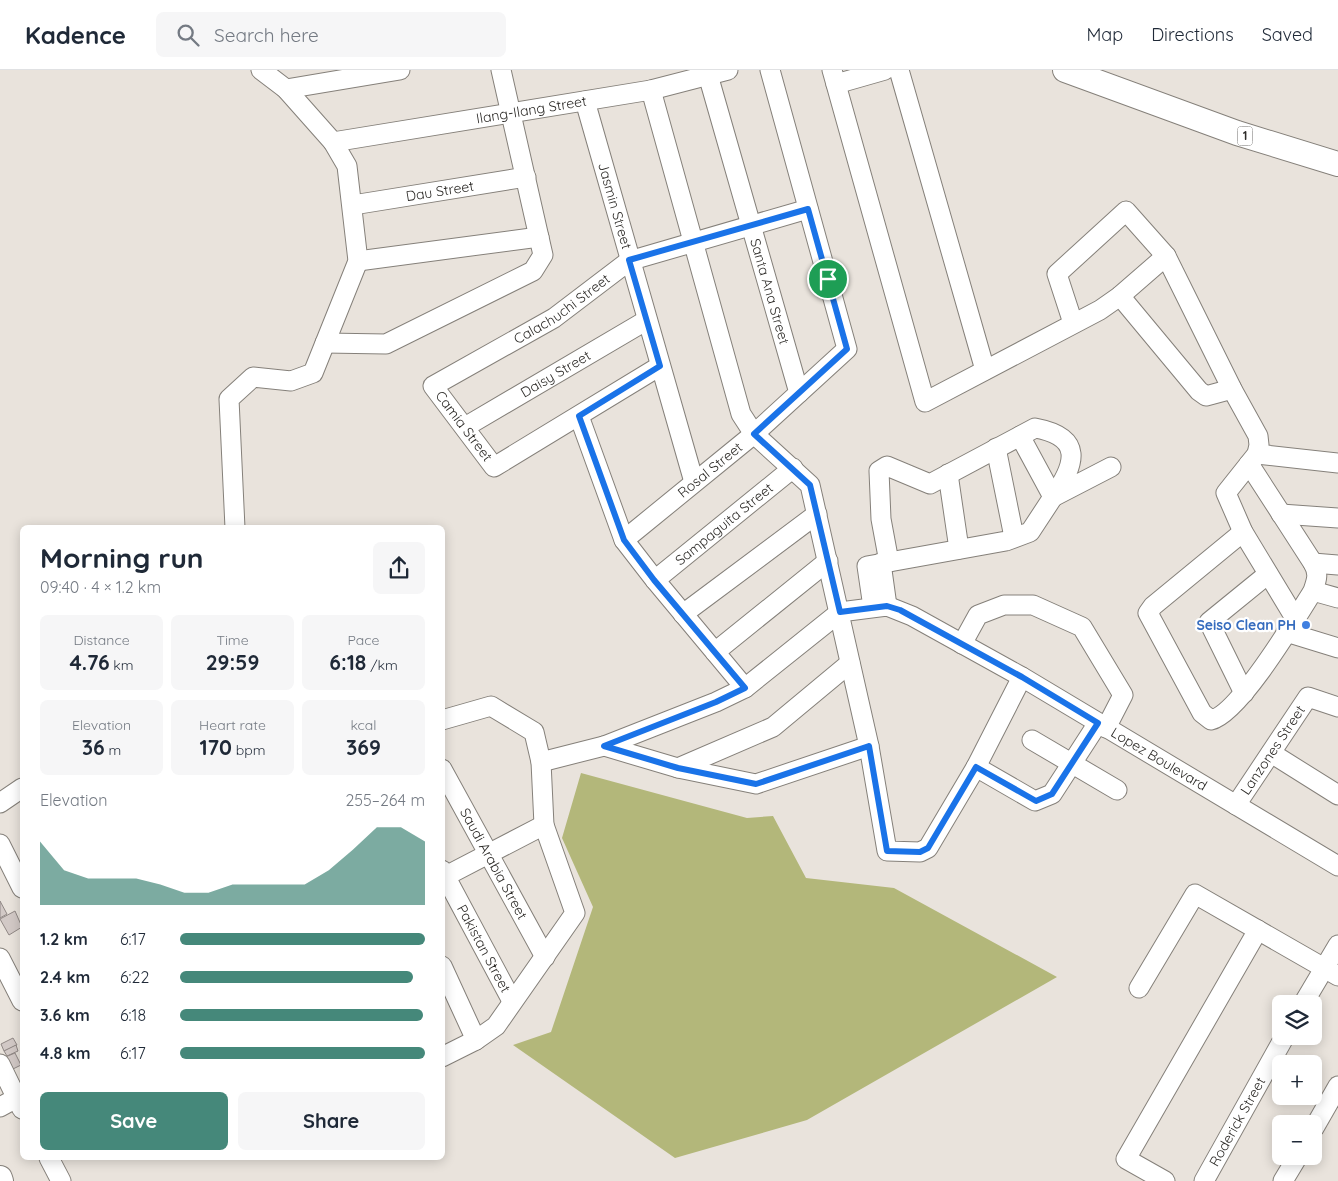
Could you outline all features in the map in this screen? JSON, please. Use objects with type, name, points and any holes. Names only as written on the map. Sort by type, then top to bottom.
[{"type":"main road","name":"1","points":[[1077,72],[1237,133],[1338,164]]},
{"type":"street","points":[[235,525],[229,399],[253,377],[291,381],[313,373],[358,261],[347,166],[333,142],[286,89],[261,70]]},
{"type":"street","points":[[286,89],[400,70]]},
{"type":"street","points":[[325,343],[386,344],[533,271],[543,255],[501,70]]},
{"type":"street","name":"Ilang-Ilang Street","points":[[333,142],[651,90],[728,70]]},
{"type":"street","name":"Rosal Street","points":[[624,540],[754,434],[847,349],[770,70]]},
{"type":"street","points":[[885,70],[834,77],[925,402],[1072,323],[1100,310],[1120,296],[1166,256]]},
{"type":"street","points":[[899,70],[985,370]]},
{"type":"street","name":"Santa Ana Street","points":[[708,75],[798,393]]},
{"type":"street","points":[[651,90],[741,414],[754,434],[810,485],[869,746],[887,851],[920,852],[928,848],[976,767],[1022,677]]},
{"type":"street","name":"Jasmin Street","points":[[585,101],[694,482]]},
{"type":"street","name":"Dau Street","points":[[353,205],[526,178]]},
{"type":"street","name":"Calachuchi Street","points":[[433,386],[554,318],[629,260],[808,209]]},
{"type":"street","points":[[1072,323],[1058,274],[1126,211],[1166,256],[1232,389],[1258,436],[1259,445],[1253,459],[1226,493],[1243,532],[1268,574],[1291,626],[1338,648]]},
{"type":"street","points":[[358,261],[539,237]]},
{"type":"street","points":[[1120,296],[1199,391],[1206,396],[1232,389]]},
{"type":"street","name":"Daisy Street","points":[[465,427],[647,320]]},
{"type":"street","points":[[660,366],[579,416],[624,540],[654,580],[745,688]]},
{"type":"street","name":"Camia Street","points":[[433,386],[494,467],[579,416]]},
{"type":"street","points":[[541,762],[604,746],[716,702],[745,688],[840,612],[880,607],[885,563],[879,471],[887,466],[930,484],[1035,428],[1052,431],[1065,440],[1072,464],[1066,478],[1030,532],[1006,541],[885,563]]},
{"type":"street","points":[[1020,436],[1053,497]]},
{"type":"street","points":[[996,448],[1014,538]]},
{"type":"street","points":[[1253,459],[1338,463]]},
{"type":"street","points":[[1243,532],[1153,606],[1148,613],[1202,713],[1211,720],[1227,712],[1244,692],[1291,626],[1313,591],[1318,573],[1282,514],[1253,459]]},
{"type":"street","points":[[1053,497],[1111,467]]},
{"type":"street","name":"Sampaguita Street","points":[[654,580],[793,468]]},
{"type":"street","points":[[948,474],[959,549]]},
{"type":"street","points":[[683,614],[817,514]]},
{"type":"street","points":[[1282,514],[1338,518]]},
{"type":"street","points":[[715,652],[828,561]]},
{"type":"street","points":[[1313,563],[1338,565]]},
{"type":"street","points":[[1244,692],[1209,622],[1268,574]]},
{"type":"street","points":[[1313,591],[1338,598]]},
{"type":"street","points":[[962,644],[978,615],[1004,605],[1033,605],[1082,626],[1123,695],[1072,763],[1052,794],[1036,801],[976,767]]},
{"type":"street","name":"Lopez Boulevard","points":[[880,607],[912,616],[1022,677],[1338,866]]},
{"type":"street","points":[[678,768],[773,727],[850,663]]},
{"type":"street","name":"Lanzones Street","points":[[1236,805],[1308,697],[1338,707]]},
{"type":"street","points":[[445,719],[491,706],[534,732],[541,762],[544,825],[575,912],[496,1026],[476,1040],[445,1056]]},
{"type":"street","points":[[1032,740],[1117,790]]},
{"type":"street","points":[[604,746],[678,768],[756,784],[869,746]]},
{"type":"street","points":[[1271,753],[1338,795]]},
{"type":"street","name":"Saudi Arabia Street","points":[[445,775],[545,957]]},
{"type":"street","points":[[0,803],[20,789]]},
{"type":"street","points":[[445,875],[544,825]]},
{"type":"street","points":[[0,844],[20,884]]},
{"type":"street","name":"Pakistan Street","points":[[445,877],[512,1001]]},
{"type":"street","points":[[1139,988],[1195,894],[1331,972]]},
{"type":"street","points":[[1165,1181],[1126,1159],[1258,930]]},
{"type":"street","points":[[1311,995],[1331,972],[1338,946]]},
{"type":"street","points":[[0,958],[20,997]]},
{"type":"street","points":[[445,973],[476,1040]]},
{"type":"street","name":"Roderick Street","points":[[1204,1181],[1280,1045]]},
{"type":"street","points":[[0,1064],[15,1102]]},
{"type":"street","points":[[1321,1115],[1338,1086]]},
{"type":"street","points":[[50,1160],[61,1181]]},
{"type":"street","points":[[1283,1181],[1293,1165]]},
{"type":"green space","points":[[581,773],[747,818],[773,816],[806,878],[894,888],[1057,977],[807,1120],[675,1158],[513,1045],[551,1032],[593,907],[562,838]]},
{"type":"building","points":[[0,901],[7,914],[0,918]]},
{"type":"building","points":[[15,911],[20,922],[20,928],[9,935],[0,919]]},
{"type":"building","points":[[13,1038],[17,1045],[4,1051],[1,1044]]},
{"type":"building","points":[[16,1045],[18,1051],[7,1056],[4,1051]]},
{"type":"building","points":[[15,1053],[20,1066],[9,1071],[3,1058]]},
{"type":"place","name":"Seiso Clean PH","points":[[1306,625]]},
{"type":"route","points":[[808,209],[828,279],[847,349],[754,434],[810,485],[840,612],[887,606],[900,610],[1022,677],[1098,723],[1052,794],[1036,801],[976,767],[928,848],[920,852],[887,851],[869,746],[756,784],[737,782],[678,768],[604,746],[716,702],[745,688],[654,580],[624,540],[579,416],[660,366],[629,260],[808,209]]}]
